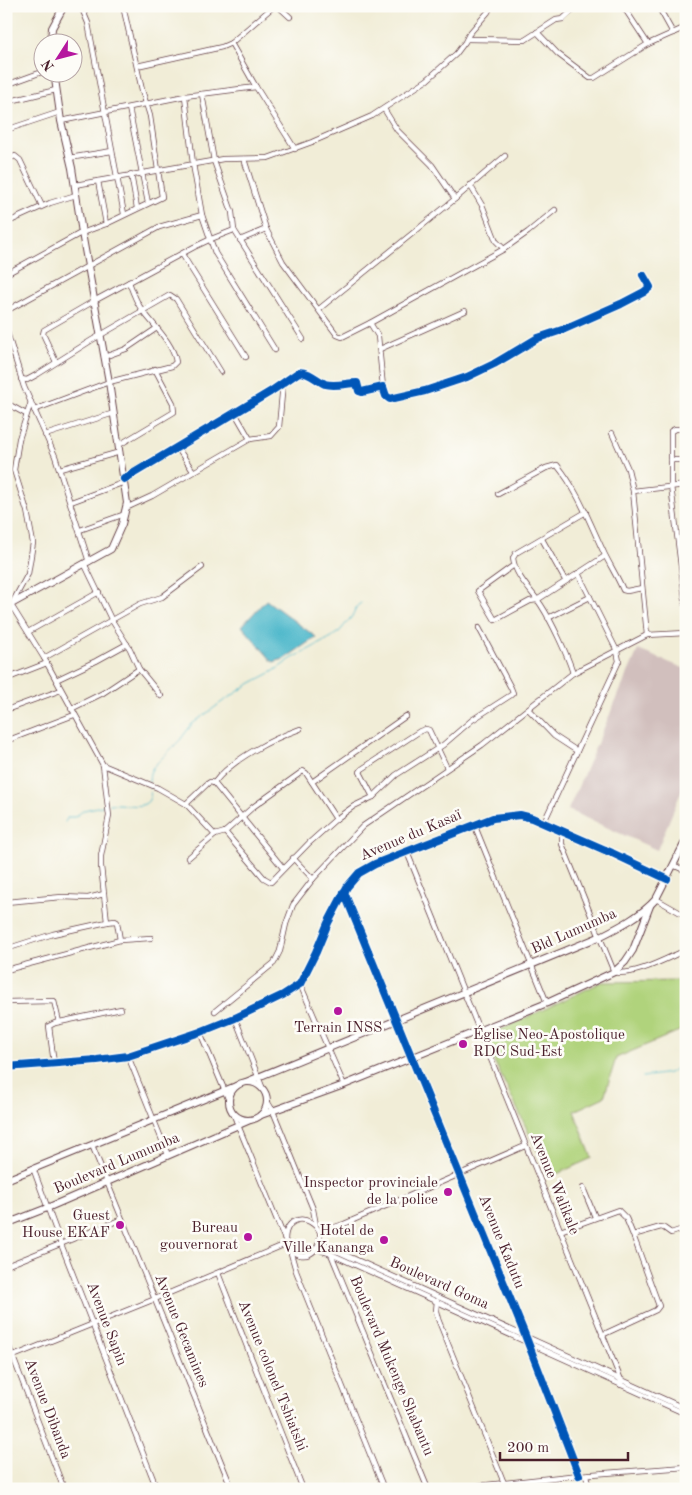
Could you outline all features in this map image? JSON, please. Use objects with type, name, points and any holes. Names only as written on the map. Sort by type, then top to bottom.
[{"type":"main road","points":[[52,32],[64,6]]},
{"type":"main road","points":[[9,606],[112,549],[126,511],[124,477],[109,382],[55,82]]},
{"type":"main road","points":[[238,1126],[261,1115],[411,1058],[614,972],[625,962],[633,950],[651,905],[667,879],[686,840]]},
{"type":"main road","name":"Bld Lumumba","points":[[246,1082],[599,936],[626,923],[651,905]]},
{"type":"main road","points":[[224,1091],[246,1082],[258,1085],[263,1089],[267,1101],[261,1115]]},
{"type":"main road","points":[[236,1086],[231,1093],[229,1101],[233,1113],[241,1119],[250,1120]]},
{"type":"main road","name":"Boulevard Lumumba","points":[[6,1180],[224,1091]]},
{"type":"main road","name":"Boulevard Lumumba","points":[[6,1224],[238,1126]]},
{"type":"street","points":[[81,6],[88,23],[124,214]]},
{"type":"street","points":[[6,274],[82,233],[106,224],[162,197],[153,128],[123,6]]},
{"type":"street","points":[[137,66],[222,47],[231,43],[276,6],[290,17]]},
{"type":"street","points":[[75,185],[214,161],[268,158],[372,116],[427,80],[456,54],[491,6]]},
{"type":"street","points":[[467,39],[524,40],[556,20],[563,19],[577,6]]},
{"type":"street","points":[[624,6],[648,44]]},
{"type":"street","points":[[658,6],[673,33]]},
{"type":"street","points":[[537,32],[568,62],[586,76],[594,78],[648,44],[686,27]]},
{"type":"street","points":[[231,43],[256,87],[295,148]]},
{"type":"street","points":[[6,85],[32,76]]},
{"type":"street","points":[[61,121],[185,96],[256,87]]},
{"type":"street","points":[[6,102],[56,90]]},
{"type":"street","points":[[202,94],[214,161],[232,212],[234,230],[303,339]]},
{"type":"street","points":[[185,96],[193,164],[202,215],[216,257],[247,302],[275,350]]},
{"type":"street","points":[[130,108],[148,203]]},
{"type":"street","points":[[384,109],[397,130],[432,165],[455,199]]},
{"type":"street","points":[[6,130],[60,112]]},
{"type":"street","points":[[69,158],[112,150]]},
{"type":"street","points":[[6,160],[14,156],[20,160],[42,206]]},
{"type":"street","points":[[319,309],[505,156]]},
{"type":"street","points":[[244,160],[266,229],[283,262],[340,337],[370,323],[504,249],[554,210]]},
{"type":"street","points":[[131,174],[137,208]]},
{"type":"street","points":[[98,182],[106,224]]},
{"type":"street","points":[[470,185],[483,207],[496,241],[504,249]]},
{"type":"street","points":[[6,223],[42,206],[76,195]]},
{"type":"street","points":[[6,311],[159,227],[202,215]]},
{"type":"street","points":[[240,240],[266,229]]},
{"type":"street","points":[[56,362],[43,331],[94,301],[210,239],[234,230]]},
{"type":"street","points":[[182,254],[246,357]]},
{"type":"street","points":[[370,323],[378,336],[383,387],[386,396],[390,399],[424,391],[467,377],[494,364],[538,338],[562,330],[637,297],[650,287],[643,275]]},
{"type":"street","points":[[34,410],[109,382],[172,366],[176,362],[157,328],[143,311],[129,282]]},
{"type":"street","points":[[24,387],[27,380],[170,295],[174,297],[221,372]]},
{"type":"street","points":[[380,349],[465,311]]},
{"type":"street","points":[[104,358],[126,349],[157,328]]},
{"type":"street","points":[[7,334],[24,387],[60,469],[80,530],[87,564],[112,619],[139,669],[162,696]]},
{"type":"street","points":[[6,349],[12,351]]},
{"type":"street","points":[[60,469],[119,448],[174,412],[173,403],[155,369]]},
{"type":"street","points":[[71,502],[132,474],[299,372],[303,372],[324,384],[357,383],[359,391],[362,392],[383,387]]},
{"type":"street","points":[[21,379],[27,380]]},
{"type":"street","points":[[80,530],[126,511],[250,439],[258,436],[271,436],[278,429],[283,383]]},
{"type":"street","points":[[31,402],[16,450],[14,470],[27,511],[33,543],[28,574],[9,606],[44,658],[103,765],[109,816],[101,856],[107,922]]},
{"type":"street","points":[[6,403],[26,414]]},
{"type":"street","points":[[45,435],[114,413]]},
{"type":"street","points":[[234,413],[250,439]]},
{"type":"street","points":[[686,429],[671,431],[671,486],[686,607]]},
{"type":"street","points":[[612,433],[628,469],[633,491],[647,635]]},
{"type":"street","points":[[177,447],[193,471]]},
{"type":"street","points":[[671,460],[686,460]]},
{"type":"street","points":[[498,494],[555,465],[573,488],[586,512],[605,556],[625,591],[642,588]]},
{"type":"street","points":[[633,491],[686,485]]},
{"type":"street","points":[[573,673],[548,618],[529,591],[514,564],[513,558],[516,553],[586,512]]},
{"type":"street","points":[[542,539],[565,580]]},
{"type":"street","points":[[514,564],[478,591],[496,620],[530,601],[537,600],[565,580],[605,556]]},
{"type":"street","points":[[680,563],[686,562]]},
{"type":"street","points":[[44,658],[140,604],[162,597],[202,567]]},
{"type":"street","points":[[544,822],[619,660],[618,651],[578,573]]},
{"type":"street","points":[[28,632],[99,592]]},
{"type":"street","points":[[548,618],[590,597]]},
{"type":"street","points":[[225,832],[266,881],[269,882],[336,819],[354,806],[373,797],[396,775],[438,748],[472,720],[513,693],[479,628]]},
{"type":"street","points":[[215,1012],[274,963],[280,951],[286,924],[293,906],[313,879],[363,826],[482,745],[573,673],[647,635],[686,633]]},
{"type":"street","points":[[56,680],[127,644]]},
{"type":"street","points":[[6,679],[46,663]]},
{"type":"street","points":[[71,709],[98,697],[139,669]]},
{"type":"street","points":[[6,710],[61,690]]},
{"type":"street","points":[[528,709],[554,736],[577,751]]},
{"type":"street","points":[[6,741],[74,715]]},
{"type":"street","points":[[312,782],[406,716]]},
{"type":"street","points":[[186,804],[207,784],[210,782],[214,783],[229,768],[247,756],[277,738],[300,729]]},
{"type":"street","points":[[373,797],[360,772],[362,769],[420,731],[429,730],[447,768]]},
{"type":"street","points":[[103,765],[158,788],[186,804],[215,835]]},
{"type":"street","points":[[188,858],[215,835],[225,832],[253,807],[303,771],[305,771],[336,819]]},
{"type":"street","points":[[214,783],[283,868]]},
{"type":"street","name":"Avenue du Kasaï","points":[[300,984],[338,903],[352,880],[359,873],[376,864],[474,824],[508,815],[520,815],[544,822],[667,879]]},
{"type":"street","points":[[474,824],[547,1002]]},
{"type":"street","points":[[562,830],[562,844],[614,972],[620,973],[637,970],[686,950]]},
{"type":"street","name":"Avenue Walikale","points":[[407,852],[621,1382]]},
{"type":"street","points":[[293,858],[313,879]]},
{"type":"street","points":[[674,865],[686,871]]},
{"type":"street","name":"Avenue Kadutu","points":[[344,892],[580,1475]]},
{"type":"street","points":[[6,902],[62,897],[88,898],[104,894]]},
{"type":"street","points":[[656,899],[686,916]]},
{"type":"street","points":[[338,903],[350,907]]},
{"type":"street","points":[[6,949],[53,934],[107,922],[117,922],[120,940]]},
{"type":"street","points":[[6,970],[120,940],[151,938]]},
{"type":"street","points":[[6,1067],[128,1056],[235,1018],[283,995],[300,984],[344,1085]]},
{"type":"street","points":[[6,1002],[54,1001],[59,1022]]},
{"type":"street","points":[[54,1063],[49,1026],[59,1022],[121,1009]]},
{"type":"street","points":[[235,1018],[263,1089]]},
{"type":"street","points":[[200,1032],[229,1101]]},
{"type":"street","points":[[128,1056],[168,1156]]},
{"type":"street","points":[[267,1101],[273,1111],[313,1209],[316,1225],[320,1232],[321,1240],[317,1249],[306,1256],[297,1255],[290,1250]]},
{"type":"street","points":[[233,1113],[285,1242],[290,1250],[296,1271],[384,1489]]},
{"type":"street","name":"Avenue Gecamines","points":[[92,1145],[232,1489]]},
{"type":"street","points":[[320,1232],[344,1224],[525,1146]]},
{"type":"street","name":"Avenue Sapin","points":[[33,1168],[157,1489]]},
{"type":"street","points":[[584,1188],[595,1217]]},
{"type":"street","points":[[560,1231],[618,1210],[626,1218],[633,1235],[659,1306],[656,1310],[602,1335]]},
{"type":"street","points":[[6,1266],[122,1219]]},
{"type":"street","points":[[285,1242],[288,1226],[296,1220],[307,1220],[316,1225]]},
{"type":"street","points":[[633,1235],[656,1227],[664,1228],[671,1233],[686,1228]]},
{"type":"street","name":"Boulevard Goma","points":[[321,1240],[330,1251],[474,1316],[528,1343],[621,1382]]},
{"type":"street","points":[[6,1359],[155,1299],[285,1242]]},
{"type":"street","points":[[317,1249],[330,1251]]},
{"type":"street","name":"Boulevard Mukenge Shabantu","points":[[330,1251],[428,1489]]},
{"type":"street","name":"Avenue colonel Tshiatshi","points":[[218,1272],[303,1489]]},
{"type":"street","points":[[437,1299],[436,1311],[438,1319],[504,1483]]},
{"type":"street","name":"Boulevard Goma","points":[[474,1316],[525,1336],[686,1414]]},
{"type":"street","name":"Avenue Dibanda","points":[[6,1339],[64,1489]]},
{"type":"street","name":"Boulevard Goma","points":[[666,1403],[686,1409]]},
{"type":"street","points":[[450,1489],[580,1475],[686,1467]]},
{"type":"street","points":[[586,1475],[589,1489]]},
{"type":"street","points":[[515,1482],[516,1489]]},
{"type":"shaded area","points":[[638,650],[686,669],[686,780],[657,850],[568,810]]},
{"type":"green space","points":[[680,981],[686,991],[686,1028],[616,1058],[604,1097],[574,1111],[592,1158],[550,1177],[483,1038],[602,982]]},
{"type":"water","points":[[266,600],[316,637],[284,659],[273,662],[242,626]]},
{"type":"waterway","points":[[149,782],[153,767],[180,740],[192,724],[251,683],[340,631],[361,603]]},
{"type":"waterway","points":[[110,804],[138,806],[144,804],[148,801],[150,786]]},
{"type":"waterway","points":[[65,822],[68,817],[75,817],[84,810],[106,805]]},
{"type":"waterway","points":[[643,1077],[669,1073],[686,1063]]},
{"type":"cycle path","points":[[124,479],[270,392],[299,372],[313,376],[329,385],[357,383],[359,391],[362,392],[383,387],[386,396],[390,399],[425,391],[467,377],[494,364],[538,338],[562,330],[644,292],[650,287],[643,275]]},
{"type":"cycle path","points":[[6,1067],[128,1056],[200,1032],[283,995],[300,984],[347,887],[359,873],[375,864],[493,818],[520,815],[532,818],[667,879]]},
{"type":"cycle path","points":[[344,892],[525,1335],[579,1475]]},
{"type":"place","name":"Terrain INSS","points":[[338,1011]]},
{"type":"place","name":"Église Neo-Apostolique RDC Sud-Est","points":[[463,1044]]},
{"type":"place","name":"Inspector provinciale de la police","points":[[448,1192]]},
{"type":"place","name":"Guest House EKAF","points":[[120,1225]]},
{"type":"place","name":"Bureau gouvernorat","points":[[248,1237]]},
{"type":"place","name":"Hotel de Ville Kananga","points":[[384,1240]]}]
